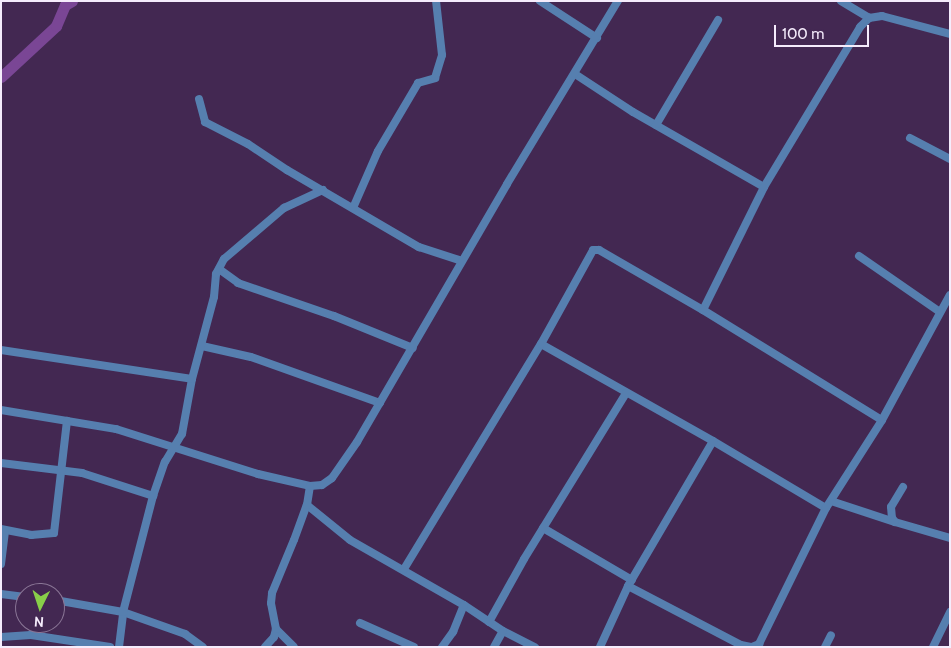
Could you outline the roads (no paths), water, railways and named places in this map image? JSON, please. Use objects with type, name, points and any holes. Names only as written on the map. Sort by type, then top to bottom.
[{"type":"street","points":[[352,208],[378,151],[418,83],[435,78],[442,55],[436,1]]},
{"type":"street","points":[[540,1],[597,38]]},
{"type":"street","points":[[1,410],[116,429],[258,474],[310,486],[322,485],[332,478],[380,403],[507,184],[618,1]]},
{"type":"street","points":[[841,1],[869,18]]},
{"type":"street","points":[[703,310],[764,187],[860,27],[869,18],[882,16],[950,34]]},
{"type":"street","points":[[656,125],[718,20]]},
{"type":"street","points":[[574,74],[656,125],[764,187]]},
{"type":"street","points":[[199,99],[206,122],[248,144],[419,247],[462,262]]},
{"type":"street","points":[[910,138],[950,159]]},
{"type":"street","points":[[119,647],[124,612],[153,496],[164,462],[182,434],[192,379],[202,346],[219,269],[224,259],[284,208],[323,190]]},
{"type":"street","points":[[404,569],[541,344],[593,250],[599,250],[703,310],[882,420]]},
{"type":"street","points":[[859,256],[940,312]]},
{"type":"street","points":[[219,269],[238,283],[334,316],[413,348]]},
{"type":"street","points":[[543,528],[630,583],[740,645],[752,647],[759,644],[829,505],[882,420],[950,295]]},
{"type":"street","points":[[541,344],[829,505],[950,538]]},
{"type":"street","points":[[202,346],[250,358],[380,403]]},
{"type":"street","points":[[1,350],[192,379]]},
{"type":"street","points":[[489,622],[543,528],[626,393]]},
{"type":"street","points":[[1,564],[3,530],[31,535],[54,533],[67,421]]},
{"type":"street","points":[[600,647],[630,583],[713,441]]},
{"type":"street","points":[[1,464],[82,473],[153,496]]},
{"type":"street","points":[[266,647],[274,637],[276,629],[272,593],[307,505],[310,486]]},
{"type":"street","points":[[895,522],[892,518],[891,507],[903,487]]},
{"type":"street","points":[[307,505],[350,540],[404,569],[503,631],[535,647]]},
{"type":"street","points":[[1,594],[15,595]]},
{"type":"street","points":[[65,602],[124,612],[185,634],[204,647]]},
{"type":"street","points":[[442,647],[453,632],[464,605]]},
{"type":"street","points":[[933,647],[947,626],[950,612]]},
{"type":"street","points":[[360,623],[414,647]]},
{"type":"street","points":[[276,629],[294,647]]},
{"type":"street","points":[[494,647],[503,631]]},
{"type":"street","points":[[1,637],[31,635],[110,647]]},
{"type":"street","points":[[825,647],[831,635]]},
{"type":"waterway","points":[[1,77],[56,26],[65,5],[72,1]]}]
